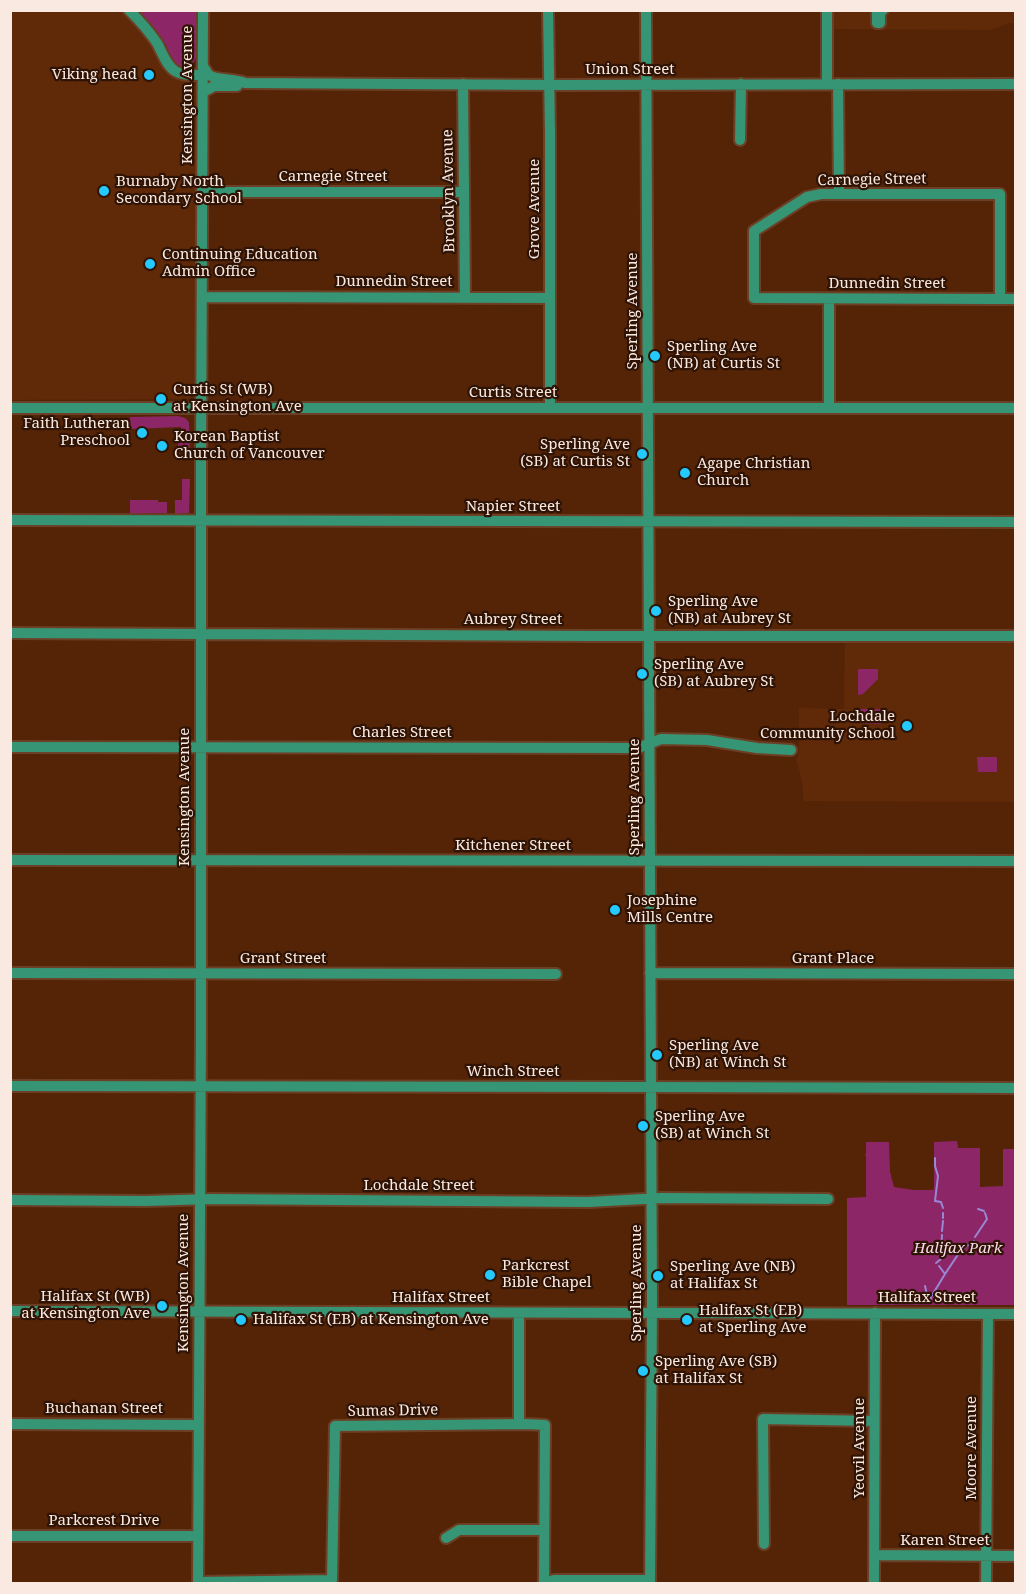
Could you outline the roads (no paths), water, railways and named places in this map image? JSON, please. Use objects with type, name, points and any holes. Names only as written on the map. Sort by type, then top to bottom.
[{"type":"street","name":"Union Street","points":[[129,10],[156,42],[170,66],[175,70],[185,74],[203,70],[214,77],[240,80],[245,83]]},
{"type":"street","name":"Kensington Avenue","points":[[198,1583],[203,10]]},
{"type":"street","name":"Grove Avenue","points":[[548,10],[550,408]]},
{"type":"street","name":"Sperling Avenue","points":[[646,10],[652,1313],[650,1582]]},
{"type":"street","points":[[826,10],[839,193]]},
{"type":"street","points":[[877,10],[877,23],[880,23],[880,12],[884,10]]},
{"type":"street","name":"Union Street","points":[[203,92],[214,87],[239,86],[245,83],[1016,84]]},
{"type":"street","name":"Brooklyn Avenue","points":[[463,84],[465,297]]},
{"type":"street","points":[[740,140],[741,84]]},
{"type":"street","name":"Carnegie Street","points":[[202,192],[464,192]]},
{"type":"street","name":"Carnegie Street","points":[[754,231],[807,197],[821,194],[1000,194],[1000,299]]},
{"type":"street","name":"Dunnedin Street","points":[[754,231],[754,298],[1016,299]]},
{"type":"street","name":"Dunnedin Street","points":[[202,297],[550,298]]},
{"type":"street","points":[[829,299],[829,408]]},
{"type":"street","name":"Curtis Street","points":[[10,408],[1016,408]]},
{"type":"street","name":"Napier Street","points":[[10,520],[1016,522]]},
{"type":"street","name":"Aubrey Street","points":[[10,633],[1016,636]]},
{"type":"street","name":"Charles Street","points":[[10,747],[638,748],[662,739],[707,740],[749,747],[790,750]]},
{"type":"street","name":"Kitchener Street","points":[[10,860],[1016,861]]},
{"type":"street","name":"Grant Street","points":[[10,973],[556,974]]},
{"type":"street","name":"Grant Place","points":[[650,973],[1016,974]]},
{"type":"street","name":"Winch Street","points":[[10,1086],[1016,1088]]},
{"type":"street","name":"Lochdale Street","points":[[10,1200],[589,1202],[651,1198],[828,1199]]},
{"type":"street","name":"Halifax Street","points":[[10,1311],[1016,1314]]},
{"type":"street","points":[[519,1313],[519,1424]]},
{"type":"street","name":"Yeovil Avenue","points":[[874,1584],[875,1313]]},
{"type":"street","name":"Moore Avenue","points":[[986,1584],[987,1314]]},
{"type":"street","points":[[764,1544],[763,1419],[874,1420]]},
{"type":"street","name":"Buchanan Street","points":[[10,1424],[198,1425]]},
{"type":"street","name":"Sumas Drive","points":[[198,1583],[332,1580],[335,1426],[519,1424],[544,1425],[544,1583]]},
{"type":"street","points":[[446,1538],[459,1530],[544,1530]]},
{"type":"street","name":"Parkcrest Drive","points":[[10,1536],[197,1536]]},
{"type":"street","name":"Karen Street","points":[[875,1555],[1016,1556]]},
{"type":"street","points":[[544,1583],[554,1580],[650,1582]]},
{"type":"waterway","points":[[935,1158],[938,1176],[935,1201],[941,1202],[943,1208]]},
{"type":"waterway","points":[[978,1209],[984,1211]]},
{"type":"waterway","points":[[943,1213],[943,1218]]},
{"type":"waterway","points":[[975,1237],[987,1219],[985,1213]]},
{"type":"waterway","points":[[942,1231],[943,1221]]},
{"type":"waterway","points":[[936,1263],[941,1259],[942,1235]]},
{"type":"waterway","points":[[945,1274],[961,1250],[974,1241]]},
{"type":"waterway","points":[[931,1301],[931,1297],[945,1274],[939,1266]]},
{"type":"waterway","points":[[925,1286],[927,1295]]},
{"type":"place","name":"Viking head","points":[[149,75]]},
{"type":"place","name":"Burnaby North Secondary School","points":[[104,191]]},
{"type":"place","name":"Continuing Education Admin Office","points":[[150,264]]},
{"type":"place","name":"Sperling Ave (NB) at Curtis St","points":[[655,356]]},
{"type":"place","name":"Curtis St (WB) at Kensington Ave","points":[[161,399]]},
{"type":"place","name":"Faith Lutheran Preschool","points":[[142,433]]},
{"type":"place","name":"Korean Baptist Church of Vancouver","points":[[162,446]]},
{"type":"place","name":"Sperling Ave (SB) at Curtis St","points":[[642,454]]},
{"type":"place","name":"Agape Christian Church","points":[[685,473]]},
{"type":"place","name":"Sperling Ave (NB) at Aubrey St","points":[[656,611]]},
{"type":"place","name":"Sperling Ave (SB) at Aubrey St","points":[[642,674]]},
{"type":"place","name":"Lochdale Community School","points":[[907,726]]},
{"type":"place","name":"Josephine Mills Centre","points":[[615,910]]},
{"type":"place","name":"Sperling Ave (NB) at Winch St","points":[[657,1055]]},
{"type":"place","name":"Sperling Ave (SB) at Winch St","points":[[643,1126]]},
{"type":"place","name":"Parkcrest Bible Chapel","points":[[490,1275]]},
{"type":"place","name":"Sperling Ave (NB) at Halifax St","points":[[658,1276]]},
{"type":"place","name":"Halifax St (WB) at Kensington Ave","points":[[162,1306]]},
{"type":"place","name":"Halifax St (EB) at Kensington Ave","points":[[241,1320]]},
{"type":"place","name":"Halifax St (EB) at Sperling Ave","points":[[687,1320]]},
{"type":"place","name":"Sperling Ave (SB) at Halifax St","points":[[643,1371]]},
{"type":"park label","name":"Halifax Park","points":[[958,1249]]}]
